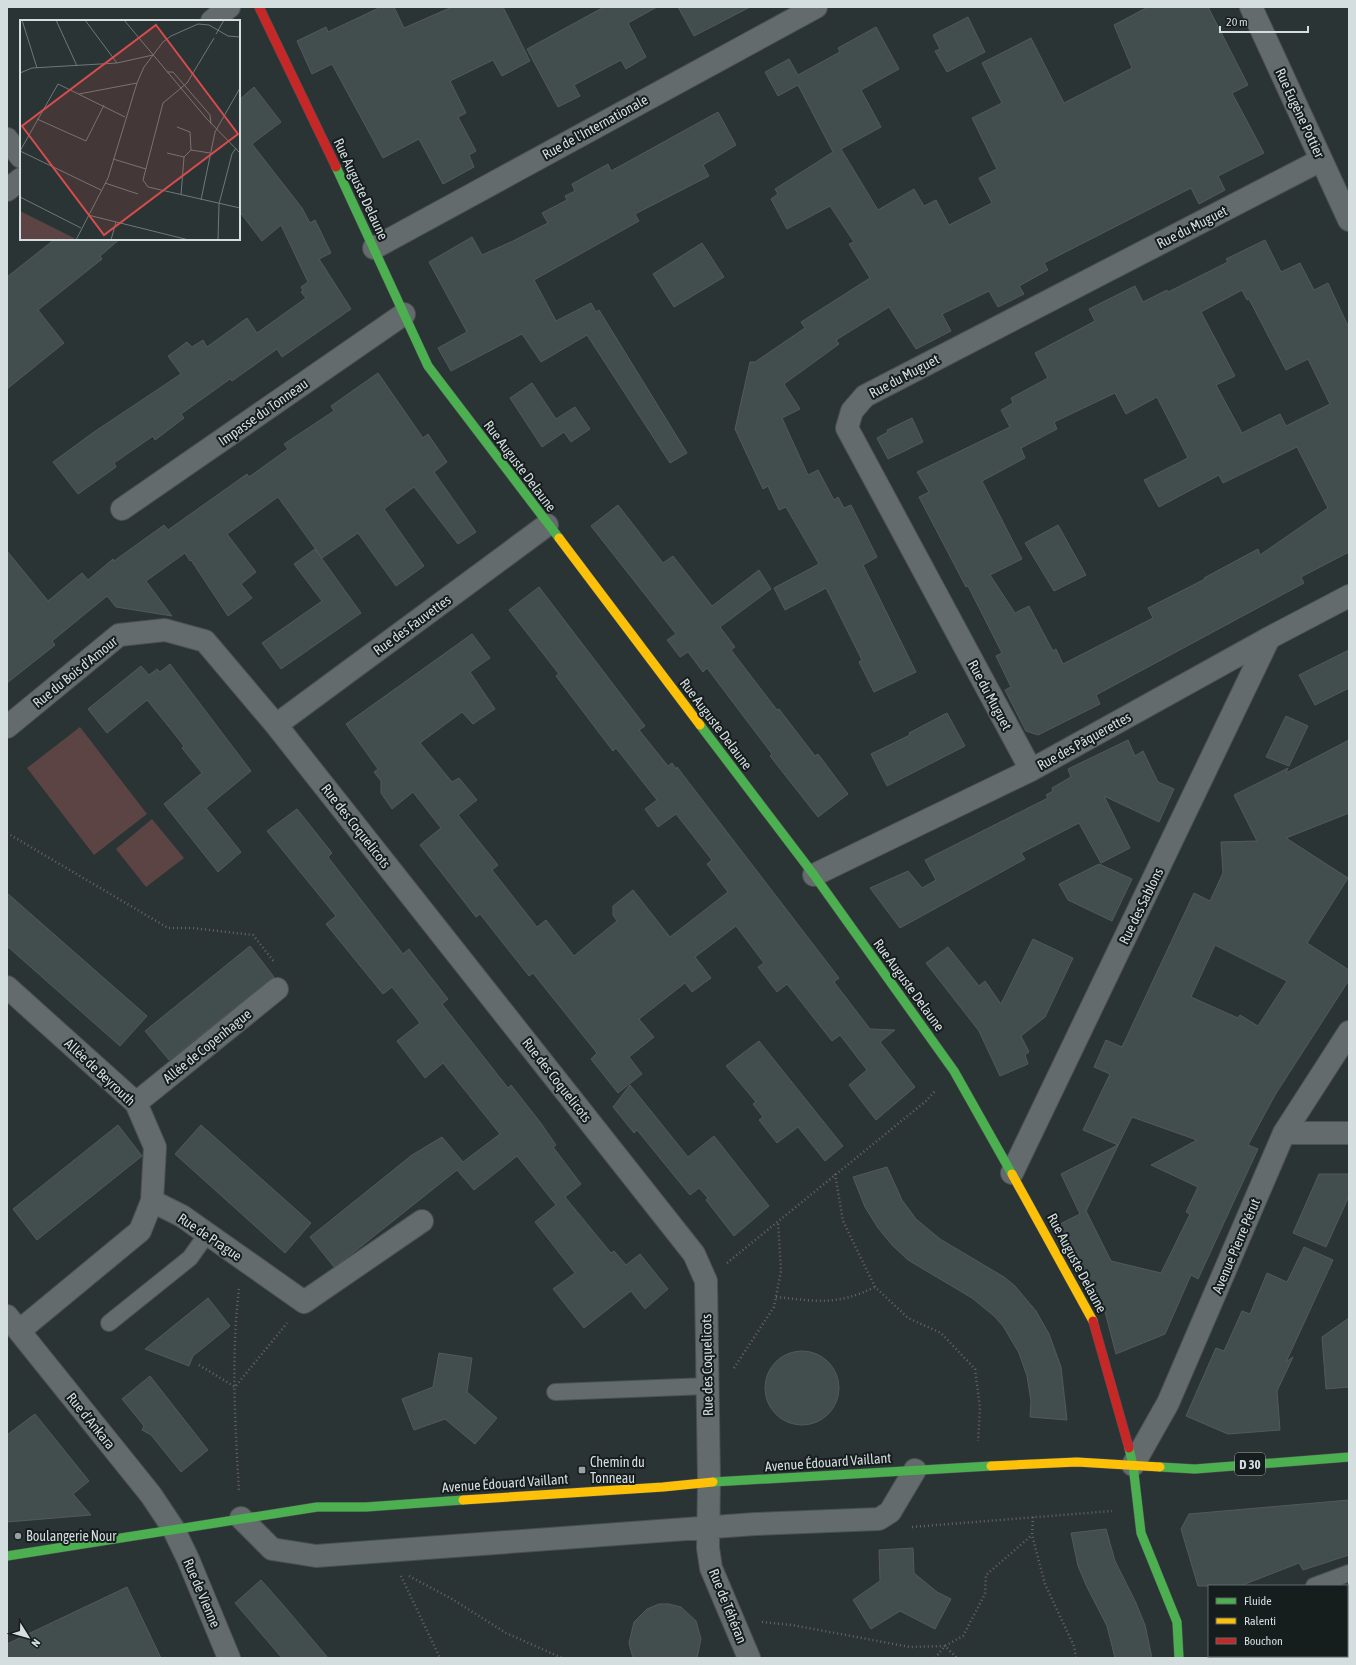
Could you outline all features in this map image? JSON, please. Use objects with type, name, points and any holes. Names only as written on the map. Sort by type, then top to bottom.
[{"type":"street","points":[[213,20],[229,7]]},
{"type":"street","name":"Rue Auguste Delaune","points":[[260,7],[428,366],[547,525],[814,875],[954,1071],[1012,1173],[1092,1318],[1119,1411],[1142,1466],[1139,1508],[1141,1533],[1177,1622],[1179,1658]]},
{"type":"street","name":"Rue de l'Internationale","points":[[374,248],[816,7]]},
{"type":"street","name":"Rue Eugène Pottier","points":[[1251,7],[1349,220]]},
{"type":"street","points":[[7,139],[20,155]]},
{"type":"street","name":"Rue du Muguet","points":[[1031,770],[847,428],[852,411],[865,396],[1321,160]]},
{"type":"street","points":[[7,190],[20,180]]},
{"type":"street","name":"Impasse du Tonneau","points":[[122,509],[404,314]]},
{"type":"street","name":"Rue des Fauvettes","points":[[276,725],[547,525]]},
{"type":"street","name":"Rue des Pâquerettes","points":[[814,875],[1031,770],[1269,638],[1349,596]]},
{"type":"street","name":"Rue du Bois d'Amour","points":[[7,727],[119,635],[165,630],[205,641],[276,725]]},
{"type":"street","name":"Rue des Sablons","points":[[1012,1173],[1269,638]]},
{"type":"street","name":"Rue des Coquelicots","points":[[276,725],[694,1254],[706,1281],[709,1482]]},
{"type":"street","name":"Allée de Beyrouth","points":[[7,987],[136,1103],[155,1147],[152,1201]]},
{"type":"street","name":"Allée de Copenhague","points":[[136,1103],[277,989]]},
{"type":"street","name":"Avenue Pierre Pérut","points":[[1142,1466],[1284,1133],[1349,1032]]},
{"type":"street","points":[[1284,1133],[1349,1133]]},
{"type":"street","points":[[13,1324],[140,1231],[152,1201]]},
{"type":"street","name":"Rue de Prague","points":[[152,1201],[182,1216],[304,1302]]},
{"type":"street","points":[[304,1302],[422,1221]]},
{"type":"street","name":"Rue d'Ankara","points":[[13,1324],[151,1495],[173,1528]]},
{"type":"street","name":"D 30","points":[[1142,1466],[1195,1469],[1349,1457]]},
{"type":"street","name":"Avenue Édouard Vaillant","points":[[7,1556],[173,1528],[317,1507],[366,1507],[585,1490],[662,1487],[709,1482],[750,1481],[915,1470],[1077,1462],[1142,1466]]},
{"type":"street","points":[[241,1518],[272,1550],[316,1556],[708,1528],[878,1519],[890,1512],[915,1470]]},
{"type":"street","name":"Rue de Téhéran","points":[[709,1482],[708,1548],[711,1568],[748,1658]]},
{"type":"street","name":"Rue de Vienne","points":[[173,1528],[188,1559],[229,1658]]},
{"type":"lane","points":[[109,1323],[190,1258],[207,1234]]},
{"type":"lane","points":[[555,1392],[708,1386]]},
{"type":"lane","points":[[1317,1585],[1349,1573]]},
{"type":"path","points":[[7,833],[168,928],[192,928],[254,934],[283,974],[277,989]]},
{"type":"path","points":[[706,1281],[926,1101],[954,1071]]},
{"type":"path","points":[[836,1174],[843,1221],[875,1287],[908,1318],[941,1333],[974,1369],[980,1408],[977,1467]]},
{"type":"path","points":[[708,1386],[735,1367],[774,1307],[781,1271],[778,1221]]},
{"type":"path","points":[[241,1518],[235,1421],[235,1387],[236,1318],[242,1258]]},
{"type":"path","points":[[776,1297],[824,1302],[858,1295],[875,1287]]},
{"type":"path","points":[[235,1387],[304,1302]]},
{"type":"path","points":[[199,1365],[235,1387]]},
{"type":"path","points":[[878,1519],[911,1527],[1139,1508]]},
{"type":"path","points":[[1033,1517],[1032,1535],[1044,1584],[1074,1646],[1076,1658]]},
{"type":"path","points":[[935,1658],[945,1646],[963,1636],[985,1594],[986,1575],[1032,1535]]},
{"type":"path","points":[[440,1658],[398,1571],[452,1599],[506,1633],[562,1658]]},
{"type":"path","points":[[732,1618],[749,1622],[792,1625],[910,1647],[945,1646],[957,1658]]},
{"type":"shaded area","points":[[80,727],[147,814],[94,855],[27,768]]},
{"type":"shaded area","points":[[152,819],[184,858],[146,887],[116,849]]},
{"type":"building","points":[[381,7],[394,7],[404,28],[452,7],[503,7],[530,61],[502,76],[493,60],[450,81],[466,113],[458,117],[476,151],[469,155],[474,167],[443,184],[419,139],[383,158],[332,64],[312,74],[297,41],[326,27],[328,32]]},
{"type":"building","points":[[604,7],[657,7],[628,23],[646,57],[626,69],[621,60],[574,85],[580,96],[558,107],[527,49]]},
{"type":"building","points":[[678,7],[750,7],[694,36]]},
{"type":"building","points":[[1148,7],[1208,7],[1248,85],[1232,93],[1264,153],[1218,176],[1225,190],[1199,204],[1191,188],[1044,263],[1048,270],[1019,286],[1024,294],[998,307],[989,291],[942,314],[951,331],[916,349],[889,307],[836,340],[839,344],[784,384],[800,409],[782,418],[808,475],[818,470],[834,500],[838,497],[844,508],[851,505],[877,557],[863,565],[916,672],[874,692],[859,662],[862,660],[826,588],[785,610],[774,588],[819,564],[786,507],[779,510],[768,486],[763,489],[735,429],[750,362],[755,362],[805,328],[801,322],[870,278],[849,244],[854,242],[830,206],[787,229],[771,199],[778,194],[775,189],[833,152],[798,85],[778,96],[765,72],[789,59],[798,75],[840,52],[838,48],[876,27],[899,69],[861,90],[881,127],[841,149],[878,210],[914,189],[924,206],[936,200],[949,225],[992,203],[979,178],[997,169],[972,118],[1002,103],[982,63],[1031,38],[1064,103],[1132,68],[1114,25]]},
{"type":"building","points":[[968,17],[985,52],[947,72],[935,51],[940,49],[933,35]]},
{"type":"building","points":[[254,87],[281,122],[252,144],[302,208],[310,223],[315,220],[331,253],[319,259],[351,309],[282,357],[277,349],[232,381],[230,379],[181,414],[184,418],[155,440],[153,436],[114,463],[116,467],[78,494],[53,462],[94,432],[181,374],[168,356],[187,342],[192,347],[203,340],[207,347],[247,318],[257,333],[306,298],[301,292],[303,291],[301,287],[308,282],[281,225],[262,241],[240,212],[240,99]]},
{"type":"building","points":[[718,112],[736,145],[703,165],[709,176],[635,214],[639,221],[534,280],[556,321],[591,303],[596,312],[599,310],[687,453],[670,463],[587,335],[541,362],[522,334],[451,371],[438,348],[467,332],[429,262],[472,237],[482,255],[548,223],[542,213],[567,200],[565,196],[575,191],[572,184],[608,164],[611,171]]},
{"type":"building","points":[[54,240],[119,240],[100,256],[102,259],[38,310],[64,343],[7,389],[7,277]]},
{"type":"building","points":[[1265,240],[1281,272],[1300,263],[1314,290],[1328,283],[1349,328],[1349,552],[1301,577],[1304,583],[1096,695],[1100,704],[1038,735],[1026,731],[1005,690],[1011,687],[996,656],[1002,653],[968,586],[966,587],[919,497],[929,492],[917,472],[1010,427],[1001,410],[1013,403],[1011,398],[1048,378],[1035,353],[1095,321],[1089,309],[1135,286],[1143,302],[1167,290],[1168,292],[1228,262],[1226,259]],"holes":[[[1242,290],[1247,300],[1249,299],[1286,370],[1308,359],[1330,404],[1286,426],[1280,414],[1242,433],[1216,385],[1235,376],[1201,312]],[[1115,393],[1126,414],[1157,397],[1188,458],[1144,480],[1159,507],[1219,475],[1223,483],[1297,447],[1328,508],[1260,555],[1258,549],[1204,578],[1205,579],[1148,608],[1153,618],[1063,664],[1056,649],[1053,651],[1029,606],[1015,613],[990,575],[1022,559],[982,481],[1025,458],[1021,448],[1057,429],[1054,422]]]},
{"type":"building","points":[[702,243],[724,277],[674,307],[653,274]]},
{"type":"building","points":[[378,373],[423,438],[428,434],[447,462],[434,472],[476,532],[458,544],[414,487],[384,509],[424,566],[396,586],[358,533],[322,558],[278,497],[227,534],[256,572],[241,584],[252,598],[228,616],[185,553],[146,581],[172,616],[116,607],[107,596],[52,641],[55,645],[7,683],[7,551],[48,601],[82,573],[88,580],[113,559],[114,561],[164,525],[168,530],[247,474],[249,477],[288,449],[284,444],[334,411],[331,406]]},
{"type":"building","points":[[532,383],[556,419],[575,407],[590,429],[571,442],[564,432],[542,447],[510,398]]},
{"type":"building","points":[[912,418],[923,442],[888,459],[877,438],[888,432],[887,430]]},
{"type":"building","points":[[618,505],[663,563],[673,556],[712,606],[759,570],[771,589],[720,627],[735,647],[731,650],[777,710],[779,709],[815,756],[818,754],[848,794],[818,817],[770,756],[772,754],[707,668],[703,672],[688,652],[680,657],[667,640],[676,634],[591,526]]},
{"type":"building","points":[[1058,525],[1086,575],[1054,591],[1025,543]]},
{"type":"building","points":[[315,549],[361,613],[281,669],[262,643],[322,601],[294,564]]},
{"type":"building","points":[[539,587],[645,726],[639,730],[668,766],[672,763],[676,769],[677,767],[839,978],[834,982],[870,1029],[895,1030],[880,1042],[915,1087],[876,1120],[849,1085],[867,1070],[840,1035],[832,1041],[787,984],[777,992],[758,967],[764,963],[736,926],[695,957],[711,978],[692,992],[685,983],[639,1019],[654,1037],[629,1057],[642,1074],[618,1093],[591,1059],[597,1053],[533,973],[529,976],[480,914],[476,917],[420,845],[441,828],[413,792],[392,809],[381,793],[381,781],[374,772],[378,769],[346,724],[472,634],[490,658],[470,672],[495,709],[473,724],[462,712],[420,743],[452,782],[459,778],[477,800],[458,815],[498,865],[492,870],[537,927],[546,920],[574,956],[617,921],[613,915],[613,906],[633,890],[670,937],[728,892],[707,864],[712,860],[676,814],[658,827],[645,809],[657,800],[616,748],[613,751],[556,676],[559,674],[509,610]]},
{"type":"building","points":[[1349,650],[1349,688],[1315,705],[1299,675]]},
{"type":"building","points":[[170,664],[251,771],[206,808],[241,852],[218,872],[164,804],[202,773],[182,748],[184,746],[169,727],[147,700],[107,733],[88,709],[141,666],[149,675],[157,669],[160,672]]},
{"type":"building","points":[[947,713],[965,746],[887,786],[871,754],[910,735],[909,733]]},
{"type":"building","points":[[1286,716],[1308,726],[1289,766],[1266,757]]},
{"type":"building","points":[[1128,740],[1135,756],[1143,751],[1158,782],[1174,789],[1159,822],[1104,796],[1130,848],[1101,863],[1079,823],[1021,853],[1025,859],[900,928],[870,888],[908,871],[922,888],[936,880],[925,860],[1048,798],[1046,795],[1053,791],[1052,788],[1071,777],[1068,769]]},
{"type":"building","points":[[1349,740],[1349,813],[1286,838],[1348,878],[1307,943],[1349,970],[1349,980],[1275,1095],[1248,1145],[1258,1149],[1198,1279],[1191,1275],[1165,1334],[1116,1354],[1103,1304],[1099,1306],[1085,1280],[1087,1279],[1060,1224],[1080,1214],[1061,1174],[1118,1145],[1083,1130],[1110,1074],[1094,1067],[1106,1040],[1122,1047],[1194,893],[1210,901],[1223,873],[1221,842],[1257,841],[1234,795],[1288,768],[1286,773]],"holes":[[[1215,945],[1287,981],[1258,1026],[1240,1015],[1238,1018],[1191,997]],[[1132,1117],[1197,1140],[1151,1165],[1198,1187],[1186,1212],[1190,1214],[1161,1273],[1111,1261],[1086,1211]]]},
{"type":"building","points":[[297,809],[332,853],[328,857],[403,954],[409,949],[448,999],[442,1004],[508,1088],[511,1085],[556,1145],[553,1147],[581,1184],[565,1197],[611,1253],[614,1251],[626,1265],[640,1254],[668,1289],[645,1309],[631,1291],[584,1328],[553,1289],[575,1273],[535,1222],[556,1205],[517,1156],[474,1190],[457,1170],[334,1267],[310,1237],[412,1155],[442,1137],[463,1162],[500,1134],[443,1063],[425,1078],[397,1041],[420,1023],[392,987],[383,994],[326,924],[336,916],[267,831]]},
{"type":"building","points":[[1099,864],[1132,879],[1112,921],[1068,900],[1059,884]]},
{"type":"building","points":[[7,893],[147,1016],[120,1046],[7,946]]},
{"type":"building","points":[[1033,939],[1073,958],[1045,1017],[1021,1036],[1029,1052],[1025,1055],[1028,1064],[1000,1076],[979,1031],[926,963],[948,947],[979,986],[985,981],[1001,1004]]},
{"type":"building","points":[[250,946],[274,977],[169,1060],[145,1031]]},
{"type":"building","points":[[759,1041],[843,1146],[825,1161],[798,1127],[777,1143],[759,1120],[763,1117],[753,1104],[756,1102],[726,1066]]},
{"type":"building","points":[[630,1085],[688,1157],[714,1136],[769,1206],[734,1236],[706,1200],[708,1198],[699,1188],[690,1195],[637,1130],[634,1133],[613,1107]]},
{"type":"building","points":[[118,1125],[142,1156],[37,1240],[13,1209]]},
{"type":"building","points":[[201,1125],[311,1223],[285,1253],[175,1154]]},
{"type":"building","points":[[887,1167],[902,1200],[916,1219],[940,1239],[1004,1277],[1015,1286],[1036,1311],[1049,1334],[1061,1367],[1067,1420],[1030,1417],[1031,1401],[1027,1376],[1019,1353],[1003,1326],[994,1316],[972,1298],[908,1260],[892,1245],[878,1228],[865,1207],[853,1177]]},
{"type":"building","points":[[1319,1174],[1349,1174],[1349,1196],[1326,1247],[1293,1233]]},
{"type":"building","points":[[1304,1247],[1333,1260],[1286,1362],[1293,1357],[1277,1391],[1280,1430],[1228,1434],[1186,1416],[1216,1348],[1224,1351],[1242,1311],[1250,1314],[1267,1273],[1287,1282]]},
{"type":"building","points":[[208,1298],[230,1326],[193,1356],[189,1366],[145,1349]]},
{"type":"building","points":[[1349,1318],[1349,1387],[1326,1389],[1322,1337]]},
{"type":"building","points":[[802,1351],[823,1357],[833,1367],[839,1388],[833,1409],[823,1419],[802,1425],[781,1419],[771,1409],[765,1388],[771,1367],[781,1357]]},
{"type":"building","points":[[439,1353],[472,1358],[467,1392],[497,1418],[475,1444],[445,1419],[414,1430],[402,1399],[433,1387]]},
{"type":"building","points":[[150,1376],[208,1450],[181,1472],[151,1435],[142,1430],[144,1426],[122,1399]]},
{"type":"building","points":[[35,1414],[89,1481],[73,1494],[91,1515],[7,1522],[7,1435]]},
{"type":"building","points":[[1349,1500],[1349,1555],[1303,1570],[1299,1563],[1243,1585],[1198,1586],[1181,1529],[1189,1514]]},
{"type":"building","points":[[1106,1529],[1115,1561],[1145,1625],[1152,1658],[1115,1658],[1107,1626],[1078,1566],[1071,1533]]},
{"type":"building","points":[[913,1548],[914,1573],[937,1592],[951,1599],[935,1629],[900,1611],[871,1629],[853,1600],[880,1581],[879,1550]]},
{"type":"building","points":[[261,1580],[328,1658],[282,1658],[235,1603]]},
{"type":"building","points":[[127,1587],[161,1658],[7,1658],[7,1644]]},
{"type":"building","points":[[659,1604],[669,1604],[681,1607],[696,1621],[701,1639],[697,1658],[633,1658],[629,1643],[634,1622],[647,1609]]},
{"type":"traffic: fast","points":[[336,167],[428,366],[559,538]]},
{"type":"traffic: fast","points":[[700,725],[814,875],[954,1071],[1012,1174]]},
{"type":"traffic: fast","points":[[1129,1448],[1133,1465],[1141,1533],[1177,1622],[1179,1658]]},
{"type":"traffic: fast","points":[[1160,1467],[1195,1469],[1349,1457]]},
{"type":"traffic: fast","points":[[713,1482],[991,1466]]},
{"type":"traffic: fast","points":[[7,1556],[317,1507],[366,1507],[463,1500]]},
{"type":"traffic: slow","points":[[559,538],[700,725]]},
{"type":"traffic: slow","points":[[1012,1174],[1093,1321]]},
{"type":"traffic: slow","points":[[991,1466],[1077,1462],[1160,1467]]},
{"type":"traffic: slow","points":[[463,1500],[663,1487],[713,1482]]},
{"type":"traffic: jam","points":[[259,7],[336,167]]},
{"type":"traffic: jam","points":[[1093,1321],[1129,1448]]},
{"type":"place","name":"Chemin du Tonneau","points":[[582,1470]]},
{"type":"place","name":"Boulangerie Nour","points":[[18,1536]]}]
